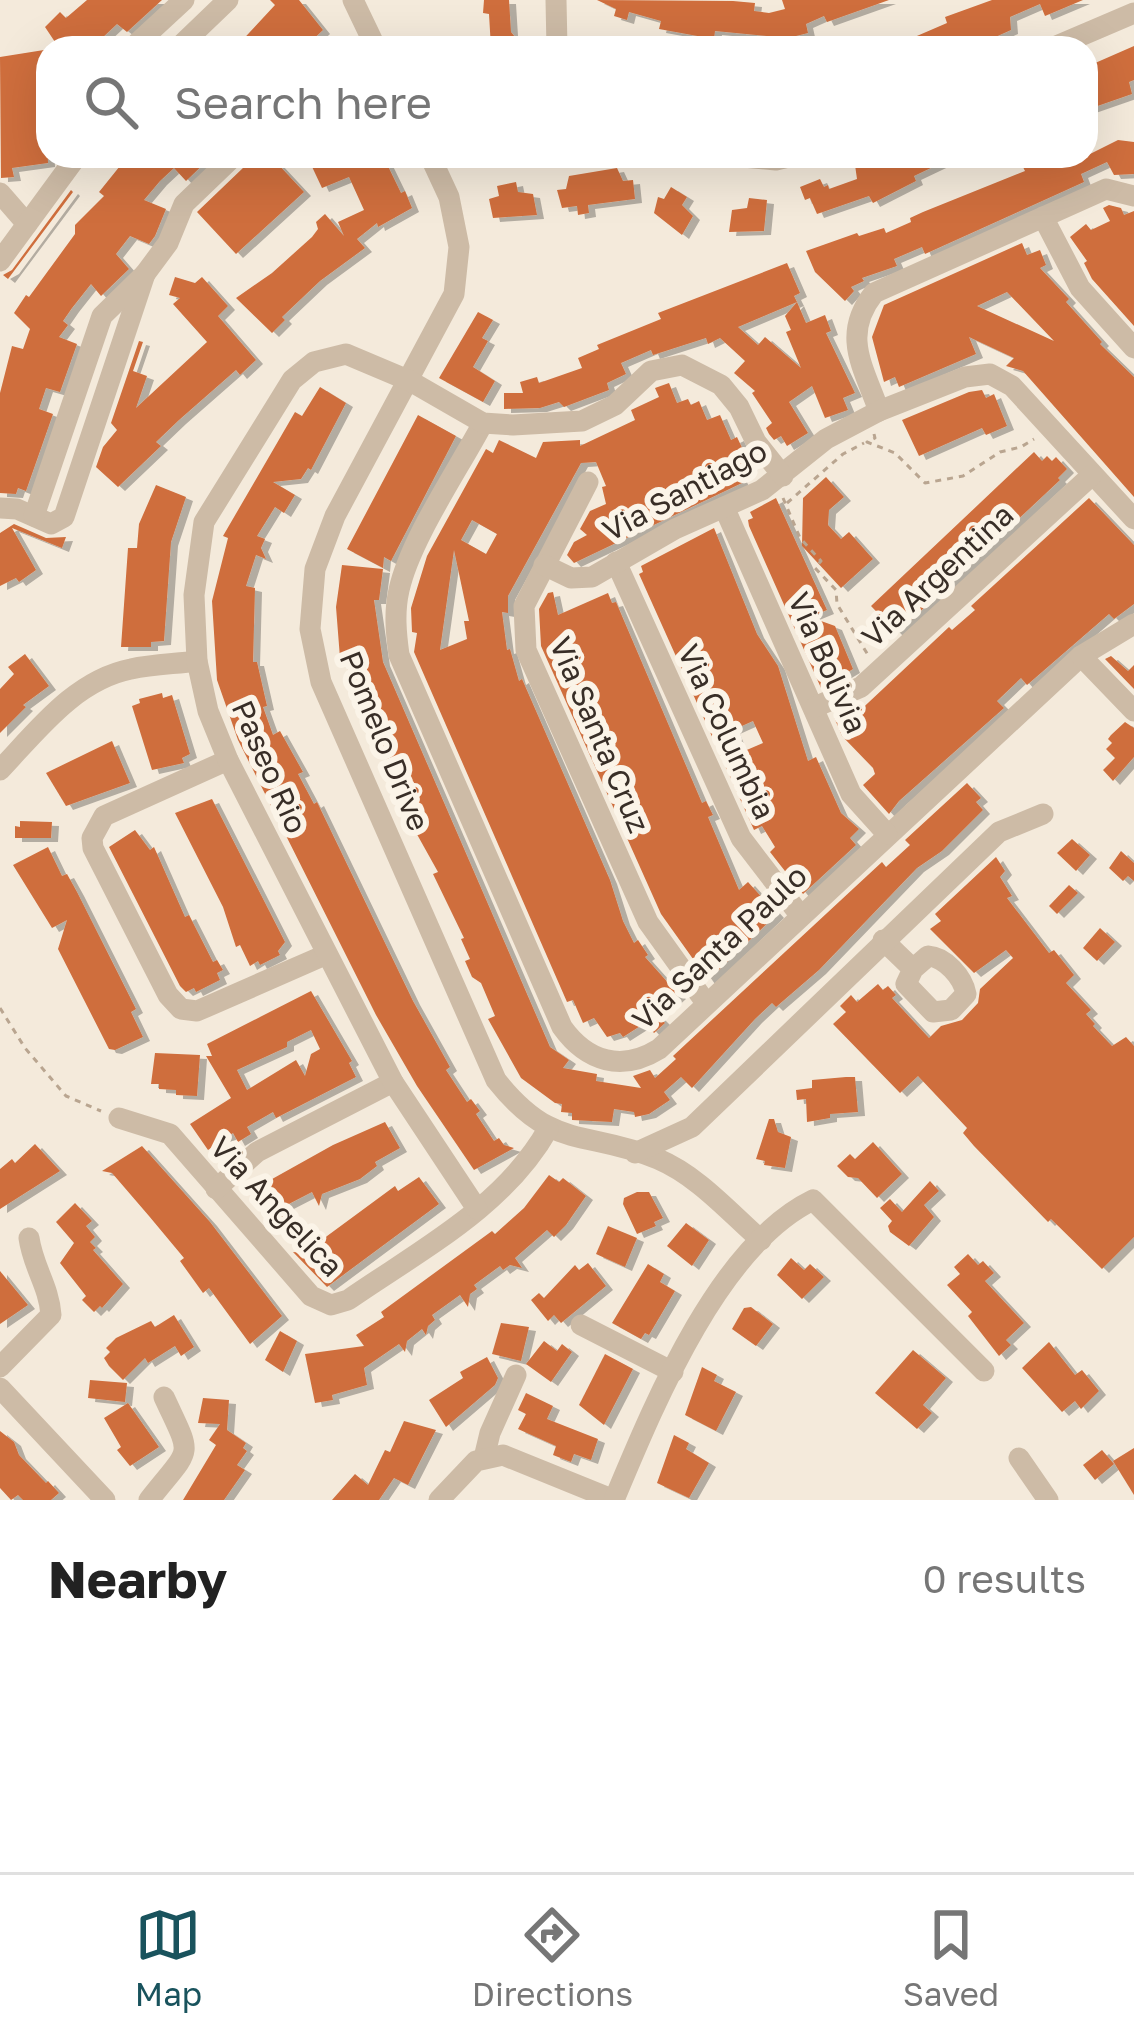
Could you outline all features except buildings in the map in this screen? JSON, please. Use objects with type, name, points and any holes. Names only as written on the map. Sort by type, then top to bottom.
[{"type":"street","points":[[145,36],[184,0]]},
{"type":"street","points":[[190,36],[228,0]]},
{"type":"street","points":[[353,0],[368,36]]},
{"type":"street","points":[[556,0],[557,36]]},
{"type":"street","points":[[1076,36],[1131,9]]},
{"type":"street","points":[[0,261],[68,168]]},
{"type":"street","points":[[0,508],[34,516],[102,316],[145,274],[168,243],[184,204],[222,168]]},
{"type":"street","name":"Pomelo Drive","points":[[439,168],[459,247],[454,294],[335,516],[315,569],[310,629],[321,682],[496,1080],[520,1110],[548,1129]]},
{"type":"street","points":[[873,414],[854,330],[860,310],[874,293],[1106,190],[1134,196]]},
{"type":"street","points":[[0,193],[27,224]]},
{"type":"street","points":[[1042,217],[1080,288],[1134,348]]},
{"type":"street","name":"Paseo Rio","points":[[477,1210],[393,1082],[228,760],[208,711],[197,662],[194,596],[204,522],[292,380],[314,362],[346,354],[410,381],[483,423]]},
{"type":"street","points":[[483,423],[582,421],[616,404],[651,370],[682,364],[721,385],[740,407],[755,442],[780,478]]},
{"type":"street","name":"Via Santiago","points":[[544,565],[571,578],[592,577],[780,478],[826,439],[873,414],[964,377],[991,374],[1012,386],[1134,520]]},
{"type":"street","name":"Via Santa Paulo","points":[[483,423],[404,574],[394,624],[399,655],[562,1027],[574,1044],[604,1062],[641,1060],[659,1049],[1083,658],[1134,624]]},
{"type":"street","name":"Via Argentina","points":[[815,707],[844,698],[880,670],[1092,475]]},
{"type":"street","name":"Via Santa Cruz","points":[[588,482],[524,606],[526,650],[649,922],[706,1003]]},
{"type":"street","name":"Via Bolivia","points":[[724,507],[851,794],[887,835]]},
{"type":"street","name":"Via Columbia","points":[[616,562],[741,838],[800,915]]},
{"type":"street","points":[[1083,658],[1134,711]]},
{"type":"street","points":[[0,770],[58,710],[95,683],[131,669],[197,662]]},
{"type":"street","points":[[228,760],[104,816],[92,838],[93,848],[168,995],[181,1009],[196,1011],[325,955]]},
{"type":"street","points":[[635,1153],[692,1127],[999,832],[1043,814]]},
{"type":"street","points":[[883,940],[913,969]]},
{"type":"street","points":[[216,1189],[257,1152],[393,1082]]},
{"type":"street","name":"Via Angelica","points":[[119,1118],[170,1134],[310,1296],[331,1305],[348,1300],[501,1194],[531,1159],[548,1129]]},
{"type":"street","points":[[548,1129],[635,1153],[684,1173],[761,1240]]},
{"type":"street","points":[[439,1500],[466,1470],[484,1458],[503,1455],[614,1500],[673,1372],[724,1284],[792,1210],[813,1200],[984,1371]]},
{"type":"street","points":[[0,1367],[51,1316],[50,1290],[33,1264],[29,1238]]},
{"type":"street","points":[[581,1325],[673,1372]]},
{"type":"street","points":[[484,1458],[516,1375]]},
{"type":"street","points":[[0,1388],[104,1500]]},
{"type":"street","points":[[149,1500],[185,1454],[187,1436],[164,1397]]},
{"type":"street","points":[[1019,1458],[1048,1500]]},
{"type":"path","points":[[786,505],[843,454],[875,438],[873,414]]},
{"type":"path","points":[[867,442],[895,453],[925,483],[963,476],[1000,452],[1021,447],[1051,429]]},
{"type":"path","points":[[780,478],[800,538],[821,561],[815,568],[836,590],[837,604],[880,670]]},
{"type":"path","points":[[0,1008],[25,1048],[65,1096],[119,1118]]}]
